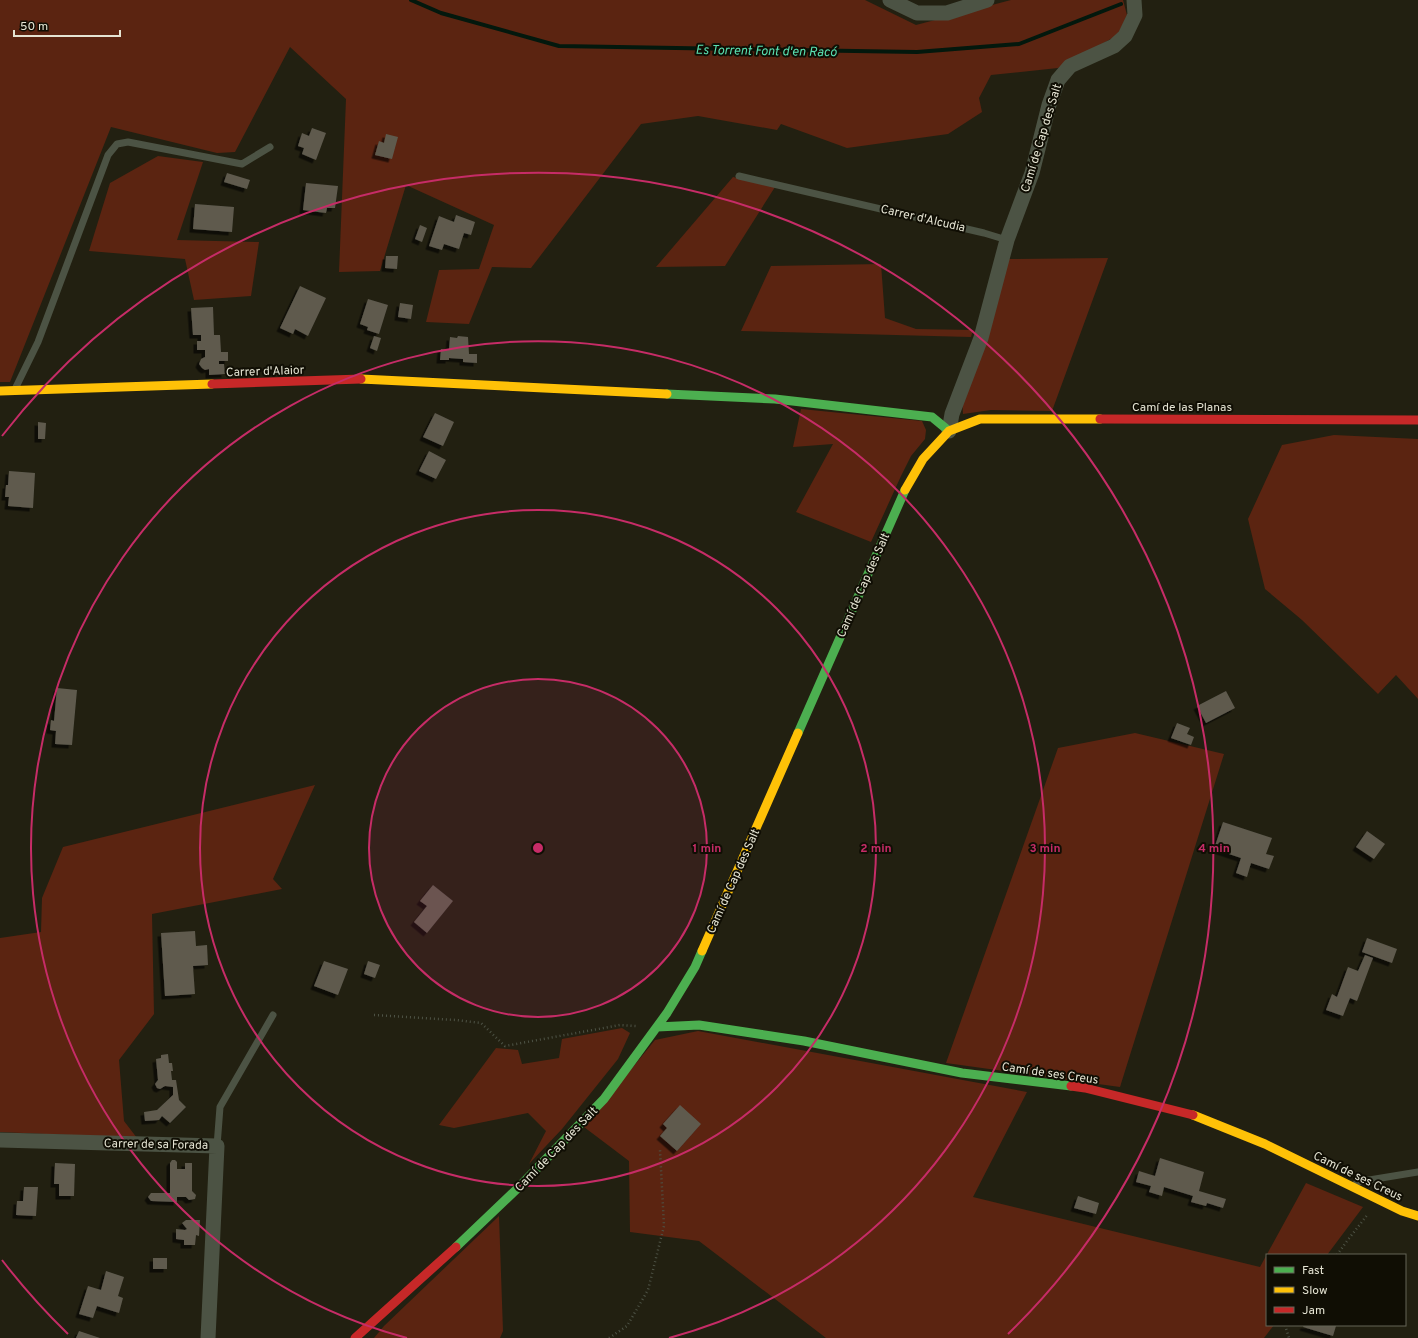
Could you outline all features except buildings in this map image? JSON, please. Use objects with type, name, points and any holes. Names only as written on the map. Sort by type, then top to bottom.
[{"type":"street","points":[[890,0],[917,13],[947,13],[987,0]]},
{"type":"street","name":"Camí de Cap des Salt","points":[[1007,240],[1032,172],[1049,105],[1058,80],[1070,66],[1114,46],[1125,36],[1135,15],[1134,0]]},
{"type":"street","points":[[949,431],[952,414],[980,338],[1007,240]]},
{"type":"street","name":"Carrer d'Alaior","points":[[0,391],[351,380],[775,399],[932,417],[949,431]]},
{"type":"street","name":"Camí de las Planas","points":[[949,431],[980,419],[1418,420]]},
{"type":"street","name":"Camí de Cap des Salt","points":[[355,1338],[519,1188],[604,1099],[658,1027],[695,967],[904,491],[923,459],[949,431]]},
{"type":"street","name":"Camí de ses Creus","points":[[658,1027],[699,1025],[804,1041],[962,1073],[1085,1088],[1188,1114],[1265,1144],[1402,1211],[1418,1216]]},
{"type":"street","name":"Carrer de sa Forada","points":[[0,1140],[217,1146],[208,1338]]},
{"type":"lane","points":[[14,391],[38,342],[108,155],[118,144],[128,142],[242,164],[270,147]]},
{"type":"lane","name":"Carrer d'Alcudia","points":[[739,176],[984,233],[1007,240]]},
{"type":"lane","points":[[217,1146],[220,1107],[273,1015]]},
{"type":"lane","points":[[1354,1188],[1357,1182],[1418,1172]]},
{"type":"path","points":[[374,1015],[481,1023],[505,1046],[620,1025],[658,1027]]},
{"type":"path","points":[[609,1338],[627,1326],[648,1290],[664,1226],[660,1150]]},
{"type":"path","points":[[1338,1254],[1379,1200]]},
{"type":"path","points":[[1285,1326],[1289,1338]]},
{"type":"shaded area","points":[[0,0],[865,0],[916,25],[1011,0],[1123,0],[1127,15],[1118,35],[1058,68],[991,75],[979,98],[982,112],[948,134],[847,148],[781,124],[777,130],[698,116],[641,124],[531,268],[492,267],[469,324],[426,322],[439,270],[479,269],[494,225],[406,185],[380,271],[339,272],[346,99],[290,47],[235,152],[217,153],[111,127],[10,382],[0,382]]},
{"type":"shaded area","points":[[158,156],[203,162],[177,240],[259,242],[251,296],[194,300],[185,259],[89,251],[110,183]]},
{"type":"shaded area","points":[[733,177],[775,187],[725,266],[656,267]]},
{"type":"shaded area","points":[[1108,258],[1052,411],[991,410],[963,414],[962,397],[1008,259]]},
{"type":"shaded area","points":[[881,264],[885,318],[916,329],[973,330],[971,337],[741,331],[771,266]]},
{"type":"shaded area","points":[[801,409],[922,421],[926,430],[925,439],[911,456],[871,542],[796,512],[833,444],[793,447]]},
{"type":"shaded area","points":[[1334,435],[1418,439],[1418,699],[1396,675],[1378,694],[1302,620],[1265,589],[1248,519],[1282,445]]},
{"type":"shaded area","points":[[1135,733],[1224,754],[1120,1087],[946,1063],[1058,748]]},
{"type":"shaded area","points":[[315,785],[273,879],[282,889],[152,914],[154,1014],[119,1060],[124,1121],[137,1138],[0,1132],[0,938],[41,932],[42,898],[63,847]]},
{"type":"shaded area","points":[[622,1028],[630,1033],[618,1059],[562,1129],[529,1164],[546,1131],[528,1113],[454,1128],[439,1125],[496,1048],[518,1050],[522,1064],[559,1058],[562,1039]]},
{"type":"shaded area","points":[[698,1031],[1027,1092],[973,1197],[1260,1267],[1266,1256],[1266,1326],[1273,1326],[1264,1338],[826,1338],[699,1241],[630,1232],[629,1161],[584,1127],[655,1040]]},
{"type":"shaded area","points":[[1306,1183],[1363,1207],[1328,1254],[1267,1254]]},
{"type":"shaded area","points":[[499,1216],[503,1331],[500,1338],[374,1338],[384,1326]]},
{"type":"waterway","name":"Es Torrent Font d'en Racó","points":[[411,0],[441,13],[559,46],[917,52],[1019,44],[1121,4]]},
{"type":"traffic: fast","points":[[667,394],[775,399],[932,417],[949,431]]},
{"type":"traffic: fast","points":[[798,733],[905,490]]},
{"type":"traffic: fast","points":[[456,1247],[519,1187],[604,1099],[667,1013],[695,967],[702,951]]},
{"type":"traffic: fast","points":[[657,1027],[699,1025],[804,1041],[962,1073],[1071,1086]]},
{"type":"traffic: slow","points":[[361,379],[667,394]]},
{"type":"traffic: slow","points":[[0,391],[212,384]]},
{"type":"traffic: slow","points":[[905,490],[923,459],[949,431],[980,419],[1100,419]]},
{"type":"traffic: slow","points":[[702,951],[798,733]]},
{"type":"traffic: slow","points":[[1193,1115],[1265,1144],[1402,1211],[1418,1216]]},
{"type":"traffic: jam","points":[[212,384],[361,379]]},
{"type":"traffic: jam","points":[[1100,419],[1418,420]]},
{"type":"traffic: jam","points":[[1071,1086],[1085,1088],[1193,1115]]},
{"type":"traffic: jam","points":[[355,1338],[456,1247]]}]
